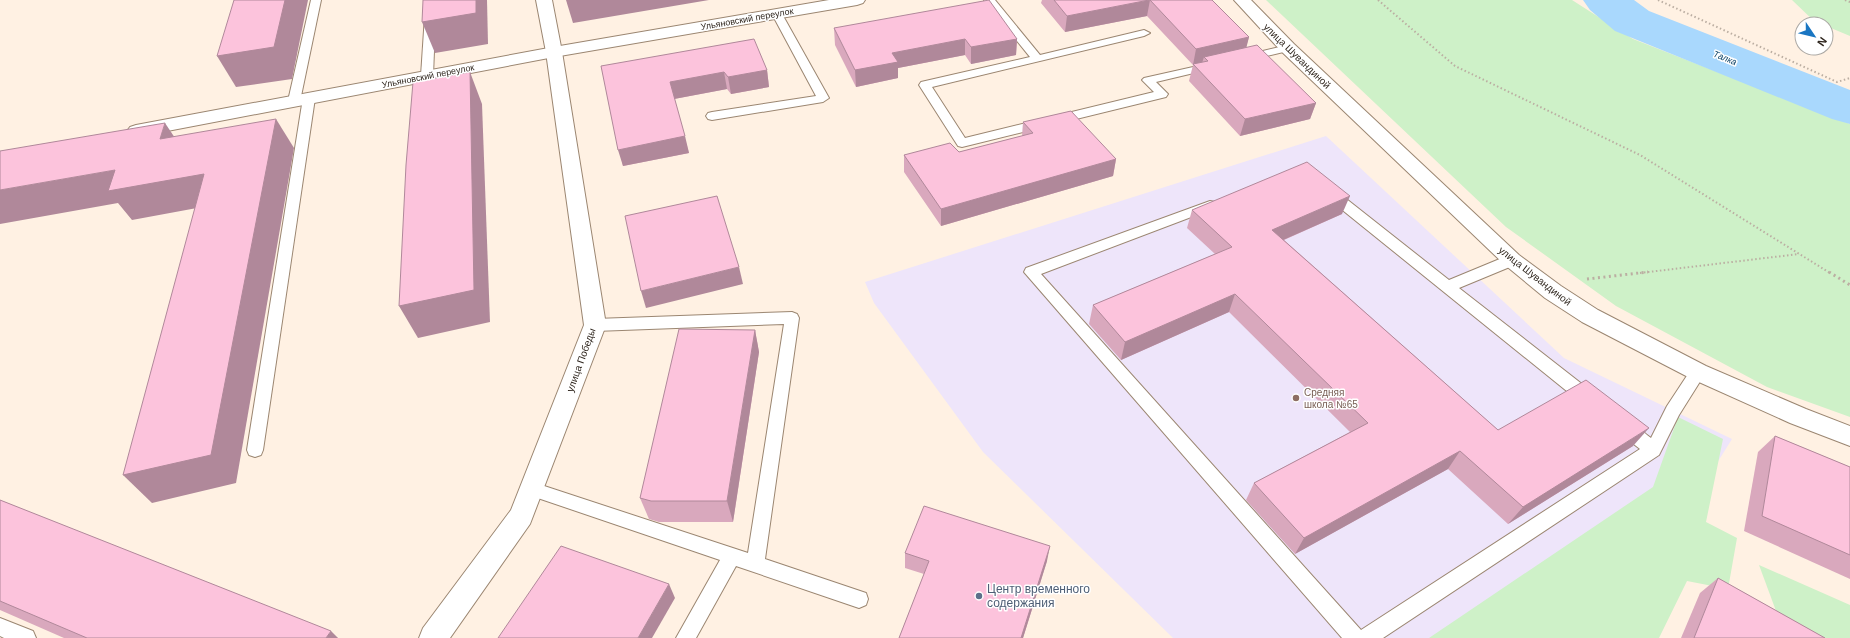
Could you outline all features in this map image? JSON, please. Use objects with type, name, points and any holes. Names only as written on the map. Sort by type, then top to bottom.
[{"type":"street","name":"улица Победы","points":[[433,638],[521,516],[595,325],[554,52],[544,0]]},
{"type":"street","name":"Ульяновский переулок","points":[[124,134],[301,100],[423,82],[554,52],[857,0]]},
{"type":"street","name":"улица Шувандиной","points":[[1242,0],[1288,48],[1512,260],[1553,292],[1590,316],[1698,372],[1798,416],[1850,436]]},
{"type":"lane","points":[[255,450],[301,100],[316,0]]},
{"type":"lane","points":[[423,82],[431,0]]},
{"type":"lane","points":[[989,0],[1037,59]]},
{"type":"lane","points":[[712,116],[823,98],[777,14]]},
{"type":"lane","points":[[1144,33],[925,85],[962,143],[1162,94],[1148,80],[1288,48]]},
{"type":"lane","points":[[1321,185],[1446,287],[1653,450]]},
{"type":"lane","points":[[1222,201],[1031,272],[1355,638]]},
{"type":"lane","points":[[1446,287],[1512,260]]},
{"type":"lane","points":[[595,325],[792,318],[755,564]]},
{"type":"lane","points":[[1366,638],[1653,450],[1673,411],[1698,372]]},
{"type":"lane","points":[[532,489],[859,599]]},
{"type":"lane","points":[[686,638],[732,556]]},
{"type":"lane","points":[[0,627],[26,638]]},
{"type":"path","points":[[1378,0],[1455,66],[1640,155],[1850,285]]},
{"type":"path","points":[[1658,0],[1837,82],[1850,78]]},
{"type":"path","points":[[1846,0],[1850,2]]},
{"type":"path","points":[[1553,292],[1569,282],[1799,254]]},
{"type":"shaded area","name":"Средняя школа №65","points":[[1326,136],[1564,358],[1732,439],[1608,638],[1173,638],[983,452],[874,303],[865,282]]},
{"type":"green space","points":[[1266,0],[1572,0],[1633,39],[1850,124],[1850,417],[1767,387],[1616,306],[1506,227]]},
{"type":"green space","points":[[1792,0],[1850,0],[1850,36],[1834,29],[1834,16],[1809,16]]},
{"type":"green space","points":[[1678,417],[1723,439],[1706,522],[1737,538],[1728,589],[1687,581],[1659,638],[1429,638],[1653,487]]},
{"type":"green space","points":[[1759,565],[1850,605],[1850,638],[1818,638],[1779,619]]},
{"type":"building","points":[[234,0],[285,0],[274,47],[217,56]]},
{"type":"building","points":[[423,0],[476,0],[476,13],[422,22]]},
{"type":"building","points":[[989,0],[1017,39],[971,47],[965,39],[892,53],[898,62],[855,70],[834,28]]},
{"type":"building","points":[[1054,0],[1149,0],[1067,16]]},
{"type":"building","points":[[1150,0],[1212,0],[1249,37],[1196,49]]},
{"type":"building","points":[[754,39],[767,70],[728,77],[724,72],[670,82],[685,136],[618,150],[601,66]]},
{"type":"building","points":[[1257,45],[1316,103],[1245,119],[1193,64],[1208,61],[1204,57]]},
{"type":"building","points":[[470,72],[474,290],[399,306],[406,165],[413,82]]},
{"type":"building","points":[[1071,111],[1116,159],[941,209],[904,155],[950,143],[959,152],[1033,133],[1023,122]]},
{"type":"building","points":[[276,119],[211,455],[123,475],[204,174],[108,191],[115,170],[0,190],[0,151],[165,123],[160,139]]},
{"type":"building","points":[[1307,162],[1350,196],[1272,230],[1498,430],[1586,380],[1649,428],[1523,507],[1460,451],[1304,538],[1254,483],[1368,423],[1235,294],[1125,342],[1093,305],[1232,247],[1192,210]]},
{"type":"building","points":[[717,196],[739,267],[641,291],[625,216]]},
{"type":"building","points":[[679,329],[755,330],[727,501],[651,501],[640,498]]},
{"type":"building","points":[[1775,436],[1850,467],[1850,555],[1762,516]]},
{"type":"building","points":[[0,500],[331,631],[326,638],[87,638],[0,601]]},
{"type":"building","name":"Центр временного содержания","points":[[924,506],[1050,546],[1021,638],[899,638],[929,561],[905,553]]},
{"type":"building","points":[[561,546],[669,584],[638,638],[498,638]]},
{"type":"building","points":[[1718,578],[1825,638],[1694,638]]},
{"type":"waterway","name":"Талка","points":[[1606,0],[1632,21],[1850,108]]},
{"type":"place","name":"Средняя школа №65","points":[[1296,398]]},
{"type":"place","name":"Центр временного содержания","points":[[979,596]]}]
